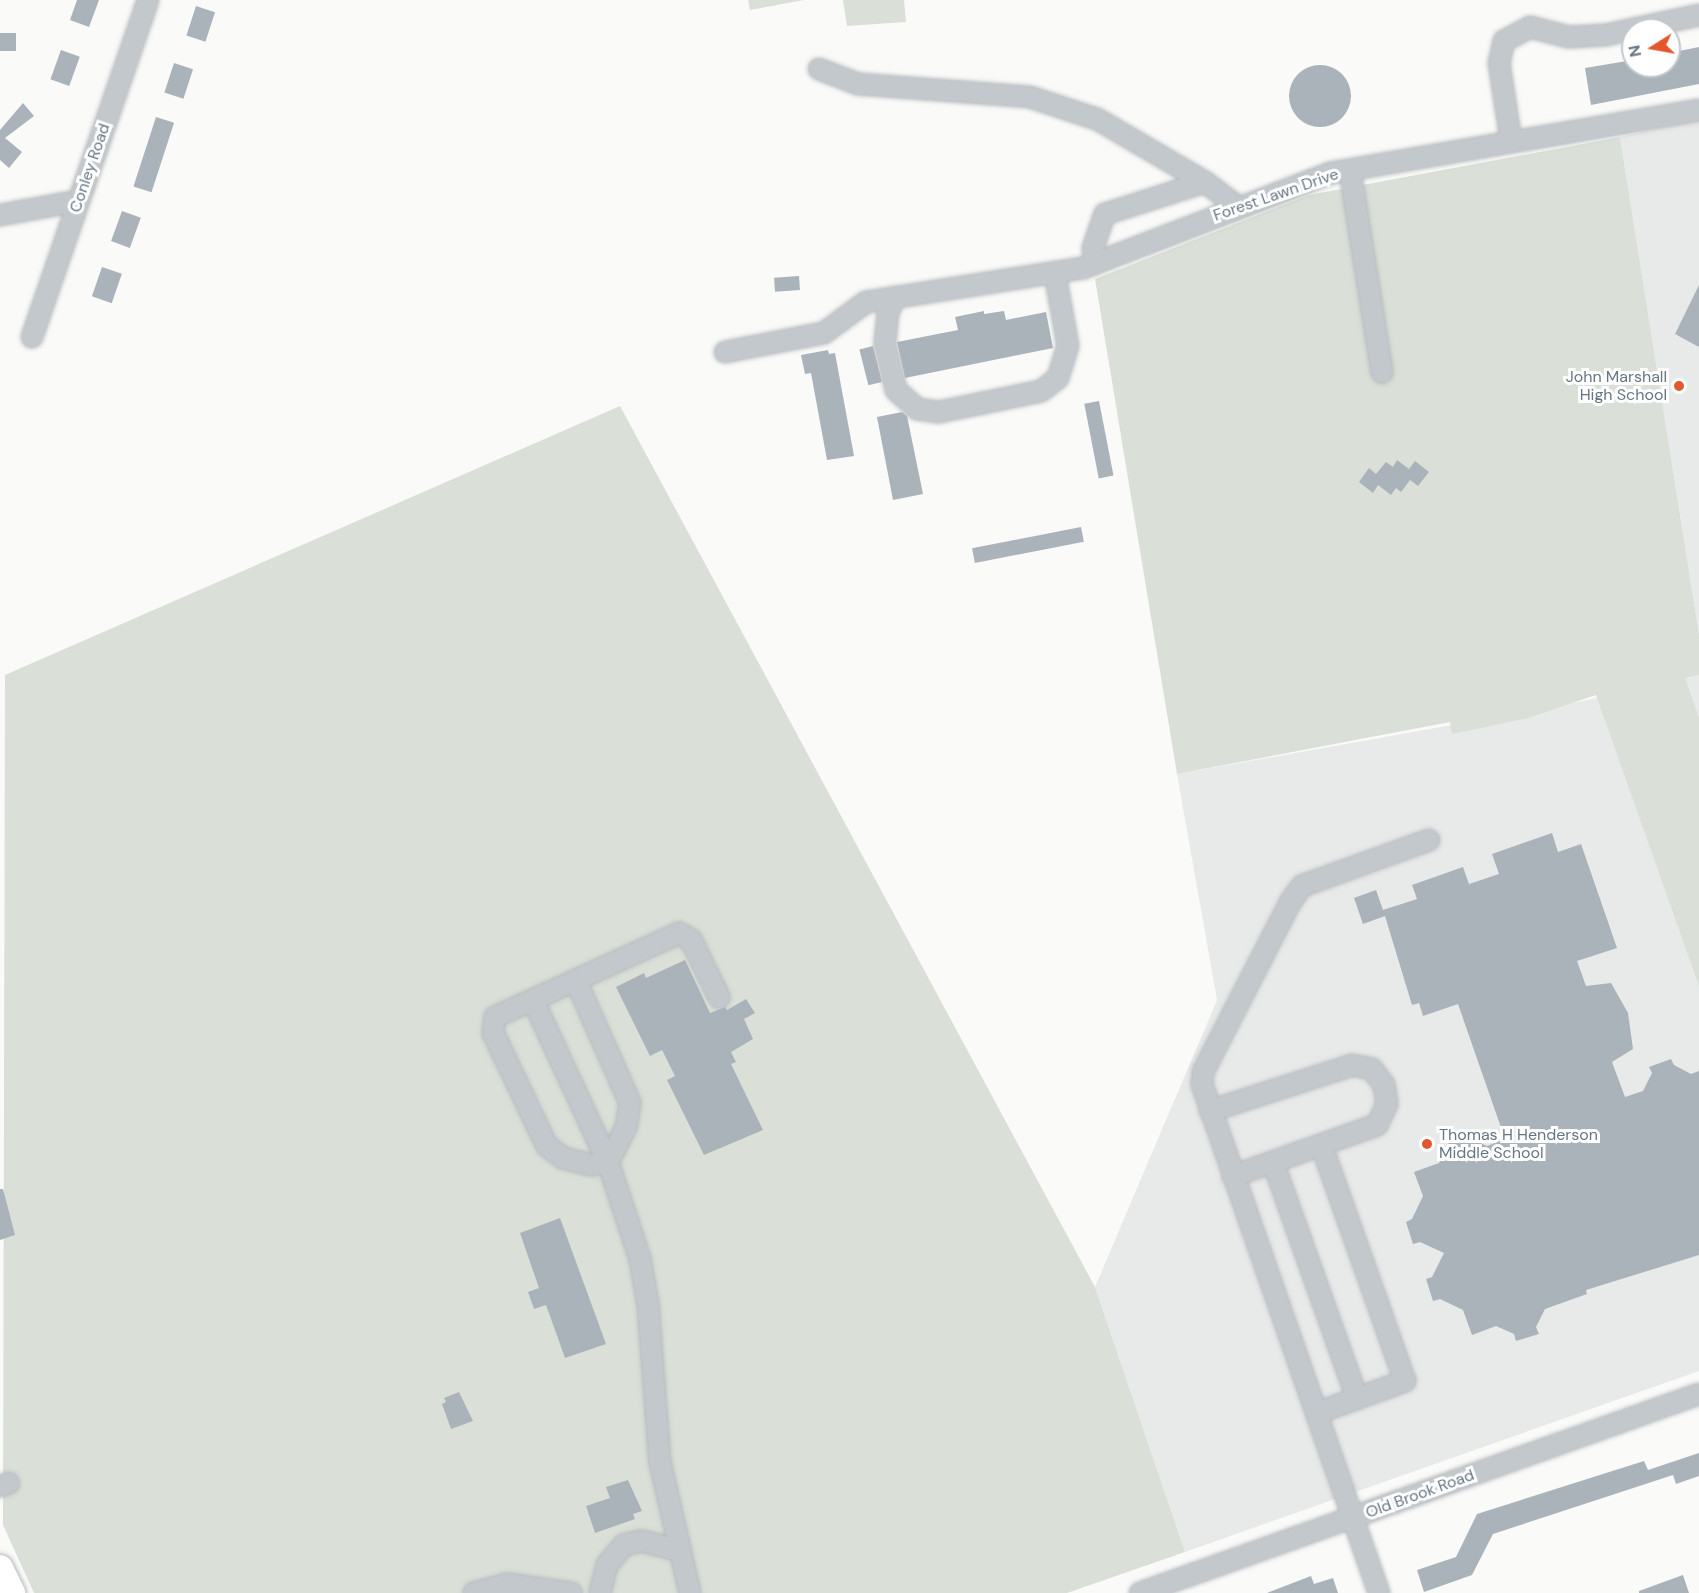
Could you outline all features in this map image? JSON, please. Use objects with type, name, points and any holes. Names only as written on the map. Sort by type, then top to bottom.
[{"type":"street","name":"Conley Road","points":[[32,337],[148,0]]},
{"type":"street","points":[[1511,141],[1499,63],[1504,41],[1530,27],[1569,37],[1606,35],[1699,15]]},
{"type":"street","points":[[819,69],[858,84],[1030,97],[1097,119],[1205,182],[1238,207]]},
{"type":"street","name":"Forest Lawn Drive","points":[[725,352],[824,333],[840,325],[860,304],[1054,274],[1095,264],[1318,177],[1511,141],[1699,110]]},
{"type":"street","points":[[1350,170],[1382,372]]},
{"type":"street","points":[[1095,264],[1093,248],[1105,214],[1205,182]]},
{"type":"street","points":[[0,215],[78,201]]},
{"type":"street","points":[[895,297],[888,313],[885,344],[896,390],[917,409],[939,412],[1041,391],[1058,378],[1068,346],[1054,274]]},
{"type":"street","points":[[1379,1593],[1204,1094],[1203,1072],[1296,893],[1316,878],[1429,840]]},
{"type":"street","points":[[609,1161],[591,1165],[554,1154],[492,1033],[495,1017],[679,933],[692,940],[719,997]]},
{"type":"street","points":[[576,981],[630,1103],[626,1127],[609,1161]]},
{"type":"street","points":[[533,1000],[609,1161],[626,1208],[644,1281],[660,1462],[677,1550],[690,1593]]},
{"type":"street","points":[[1210,1111],[1342,1067],[1352,1065],[1372,1069],[1380,1076],[1386,1094],[1382,1118],[1368,1130],[1233,1176]]},
{"type":"street","points":[[1317,1413],[1405,1381],[1323,1146]]},
{"type":"street","points":[[1273,1162],[1357,1398]]},
{"type":"street","name":"Old Brook Road","points":[[1140,1593],[1699,1394]]},
{"type":"street","points":[[600,1593],[607,1565],[624,1545],[642,1541],[677,1550]]},
{"type":"street","points":[[474,1593],[507,1584],[571,1593]]},
{"type":"shaded area","points":[[748,0],[804,0],[750,10]]},
{"type":"shaded area","points":[[843,0],[904,0],[906,22],[847,26]]},
{"type":"shaded area","name":"John Marshall High School","points":[[1699,119],[1699,634],[1620,137]]},
{"type":"shaded area","points":[[1620,137],[1699,634],[1699,675],[1685,678],[1699,718],[1699,986],[1596,695],[1528,718],[1452,734],[1450,722],[1177,774],[1095,279],[1309,195]]},
{"type":"shaded area","points":[[620,406],[1095,1287],[1185,1552],[1067,1593],[34,1593],[3,1525],[5,675]]},
{"type":"shaded area","name":"Thomas H Henderson Middle School","points":[[1699,675],[1699,1371],[1185,1552],[1095,1287],[1217,1000],[1177,774],[1569,704]]},
{"type":"building","points":[[77,0],[99,0],[89,27],[70,20]]},
{"type":"building","points":[[196,6],[215,12],[205,42],[186,35]]},
{"type":"building","points":[[0,33],[16,33],[16,51],[0,51]]},
{"type":"building","points":[[1699,47],[1699,84],[1591,105],[1585,68],[1621,62],[1621,78],[1681,78],[1681,51]]},
{"type":"building","points":[[61,50],[80,57],[69,86],[50,79]]},
{"type":"building","points":[[174,63],[193,69],[183,99],[164,92]]},
{"type":"building","points":[[1320,65],[1332,67],[1342,74],[1349,84],[1351,96],[1349,108],[1342,118],[1332,125],[1320,127],[1308,125],[1298,118],[1291,108],[1289,96],[1291,84],[1298,74],[1308,67]]},
{"type":"building","points":[[23,103],[34,116],[5,138],[22,152],[9,168],[0,160],[0,130]]},
{"type":"building","points":[[156,117],[174,123],[152,192],[133,186]]},
{"type":"building","points":[[122,211],[141,218],[130,248],[111,241]]},
{"type":"building","points":[[102,267],[122,274],[112,303],[92,296]]},
{"type":"building","points":[[799,276],[800,290],[775,292],[774,278]]},
{"type":"building","points":[[1699,285],[1699,347],[1675,334]]},
{"type":"building","points":[[984,311],[984,314],[1004,311],[1006,320],[1046,312],[1053,348],[905,378],[897,342],[958,330],[955,317]]},
{"type":"building","points":[[873,346],[882,382],[868,385],[859,349]]},
{"type":"building","points":[[828,350],[829,354],[835,353],[854,456],[827,460],[811,373],[805,374],[801,355]]},
{"type":"building","points":[[1099,401],[1114,476],[1099,478],[1084,404]]},
{"type":"building","points":[[902,412],[907,416],[923,494],[893,500],[877,417]]},
{"type":"building","points":[[1397,460],[1409,469],[1415,461],[1429,472],[1418,486],[1410,480],[1401,492],[1396,488],[1391,495],[1378,485],[1373,493],[1359,482],[1369,468],[1376,474],[1386,462],[1393,467]]},
{"type":"building","points":[[1081,527],[1084,542],[975,563],[972,548]]},
{"type":"building","points":[[1552,833],[1558,852],[1581,844],[1617,948],[1577,961],[1586,986],[1611,983],[1628,1013],[1633,1049],[1612,1062],[1625,1097],[1643,1091],[1652,1073],[1649,1067],[1671,1059],[1674,1065],[1691,1074],[1699,1071],[1699,1255],[1586,1290],[1587,1294],[1545,1309],[1536,1327],[1539,1334],[1516,1341],[1514,1334],[1496,1326],[1472,1335],[1463,1310],[1440,1299],[1433,1301],[1426,1279],[1432,1277],[1444,1253],[1420,1242],[1413,1244],[1406,1222],[1412,1219],[1423,1196],[1414,1172],[1439,1163],[1448,1145],[1445,1139],[1467,1131],[1470,1138],[1487,1146],[1505,1139],[1458,1004],[1423,1016],[1419,1003],[1412,1005],[1385,916],[1363,924],[1354,898],[1376,890],[1383,910],[1417,899],[1412,885],[1463,867],[1469,884],[1499,874],[1492,854]]},
{"type":"building","points":[[685,960],[710,1013],[725,1007],[727,1010],[746,999],[755,1013],[744,1019],[753,1039],[731,1052],[736,1062],[731,1064],[763,1130],[704,1155],[667,1080],[675,1076],[662,1050],[650,1056],[616,987],[644,973],[646,978]]},
{"type":"building","points":[[0,1189],[3,1189],[15,1235],[0,1240]]},
{"type":"building","points":[[560,1218],[606,1344],[565,1358],[546,1305],[534,1309],[528,1292],[539,1288],[520,1233]]},
{"type":"building","points":[[459,1392],[473,1421],[451,1429],[442,1404],[446,1402],[444,1398]]},
{"type":"building","points":[[1699,1453],[1699,1476],[1676,1484],[1673,1475],[1493,1534],[1472,1575],[1424,1592],[1417,1570],[1456,1557],[1477,1514],[1644,1461],[1648,1470]]},
{"type":"building","points":[[628,1480],[642,1511],[633,1514],[635,1519],[595,1533],[586,1506],[610,1498],[606,1487]]},
{"type":"building","points":[[1683,1575],[1689,1593],[1639,1593],[1639,1591]]},
{"type":"building","points":[[1311,1576],[1314,1584],[1333,1578],[1338,1593],[1267,1593]]},
{"type":"place","name":"John Marshall High School","points":[[1679,386]]},
{"type":"place","name":"Thomas H Henderson Middle School","points":[[1427,1144]]}]
